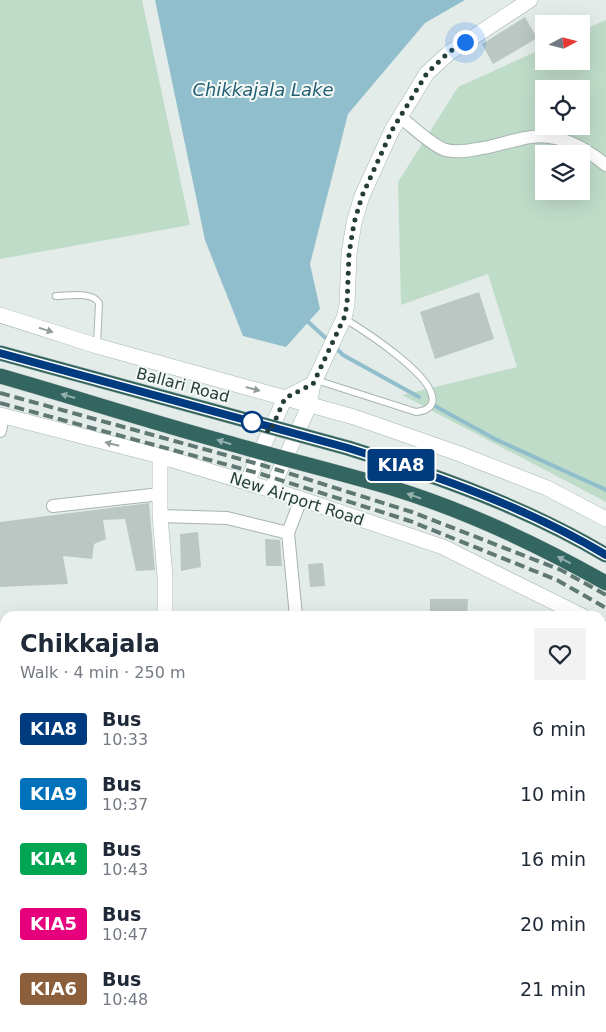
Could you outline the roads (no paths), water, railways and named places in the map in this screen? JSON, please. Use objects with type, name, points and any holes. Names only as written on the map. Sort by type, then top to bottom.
[{"type":"highway","name":"Ballari Road","points":[[0,353],[348,448],[400,464],[459,485],[519,510],[575,537],[606,555]]},
{"type":"highway","points":[[0,376],[417,497],[479,520],[527,541],[606,584]]},
{"type":"street","points":[[271,490],[309,406],[314,382],[344,318],[347,305],[349,254],[359,205],[392,130],[427,73],[449,52],[530,0]]},
{"type":"street","points":[[400,116],[436,145],[449,150],[494,147],[526,137],[540,136],[574,144],[594,155],[606,165]]},
{"type":"street","points":[[0,315],[97,346],[354,418],[460,454],[547,488],[606,519]]},
{"type":"street","points":[[246,482],[285,398],[314,382]]},
{"type":"street","name":"New Airport Road","points":[[1,421],[160,456],[301,499],[443,548],[572,611]]},
{"type":"street","points":[[160,456],[160,516],[166,576],[166,611]]},
{"type":"street","points":[[53,506],[160,494]]},
{"type":"street","points":[[296,611],[288,533],[301,499]]},
{"type":"street","points":[[160,516],[227,518],[288,533]]},
{"type":"lane","points":[[56,296],[92,296],[98,300],[97,346]]},
{"type":"lane","points":[[314,382],[416,412],[427,410],[431,406],[432,394],[421,378],[377,340],[344,318]]},
{"type":"water","name":"Chikkajala Lake","points":[[155,0],[465,0],[425,23],[348,114],[310,264],[320,309],[286,347],[243,336],[205,240]]},
{"type":"waterway","points":[[305,319],[329,341]]},
{"type":"waterway","points":[[334,346],[343,355],[419,397]]},
{"type":"waterway","points":[[435,406],[495,439],[606,490]]},
{"type":"railway","points":[[0,393],[262,465],[412,512],[561,570],[606,595]]},
{"type":"railway","points":[[0,403],[261,474],[410,521],[557,580],[606,608]]}]
